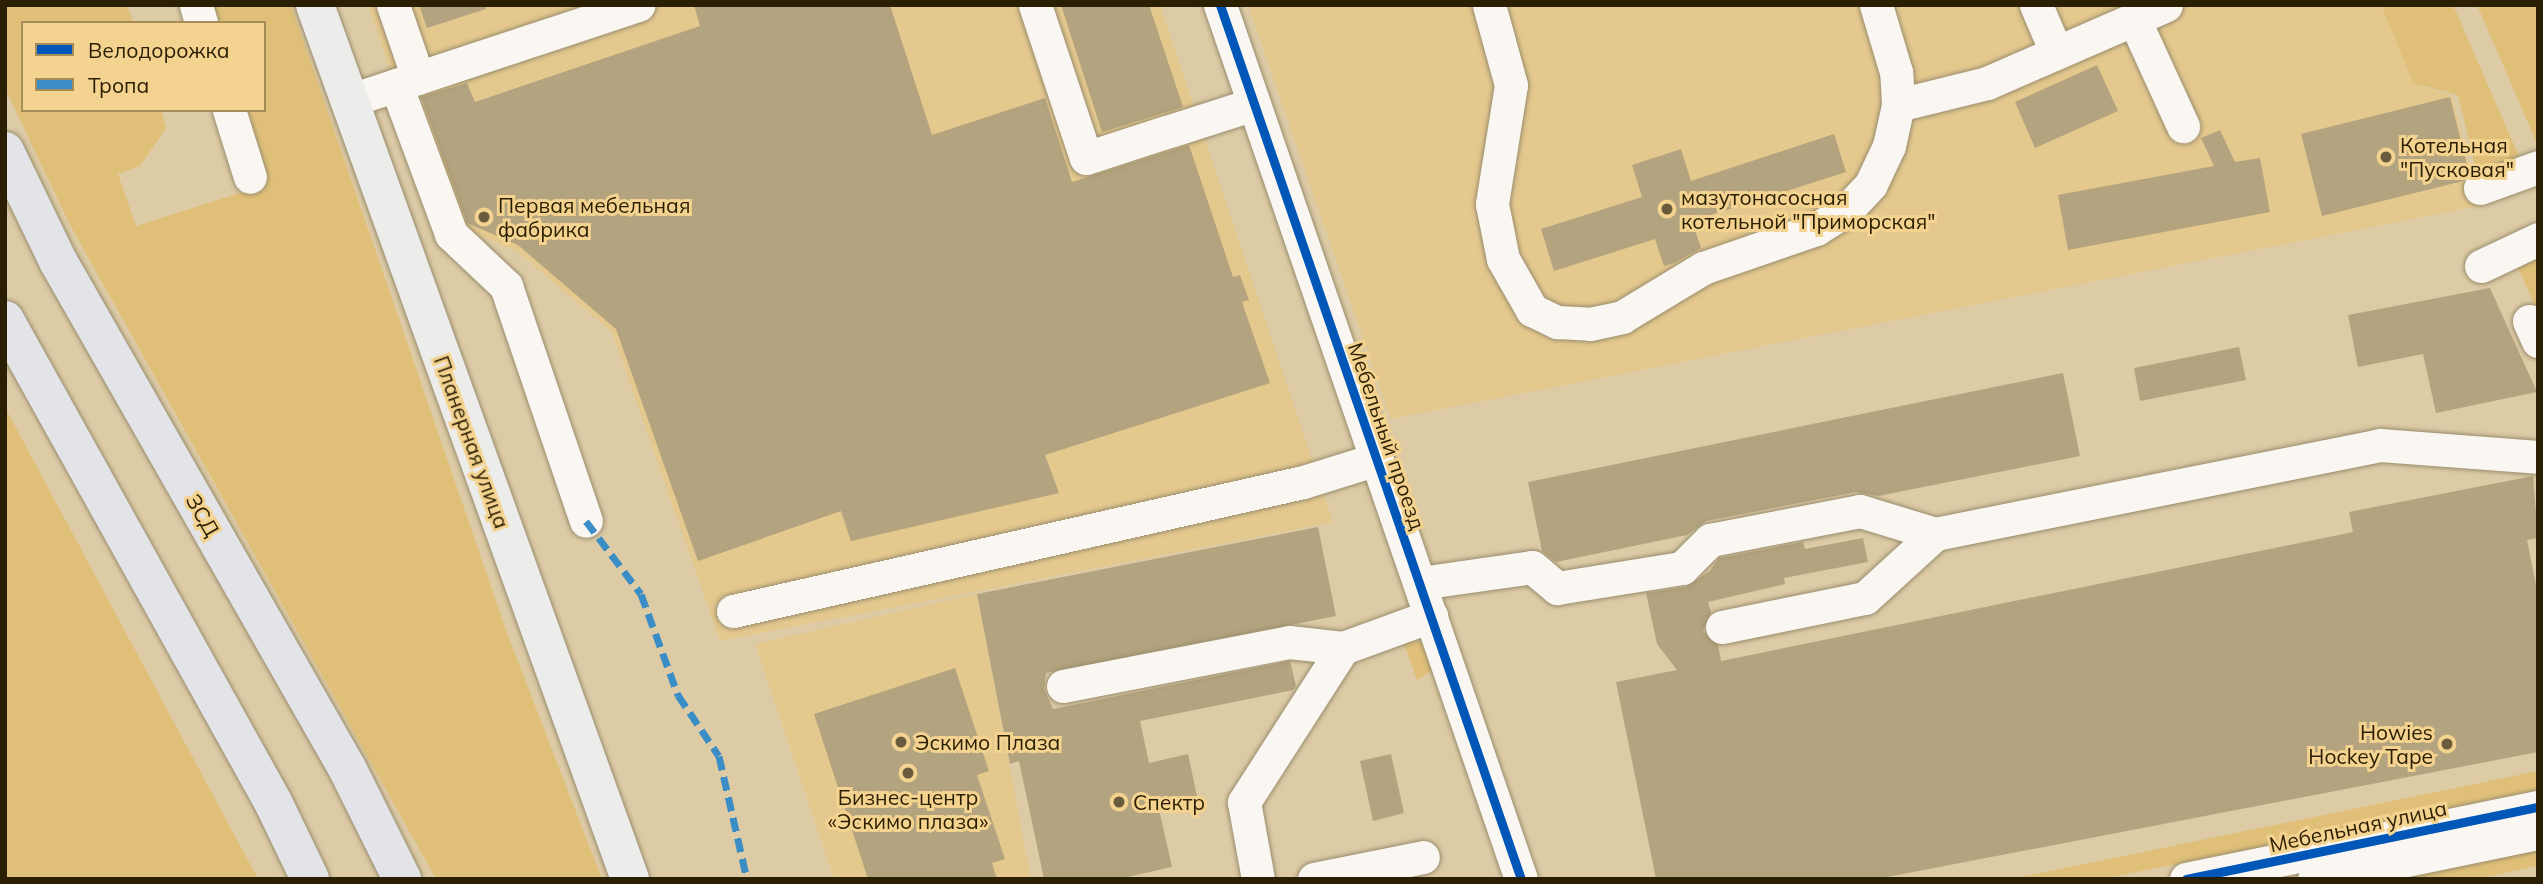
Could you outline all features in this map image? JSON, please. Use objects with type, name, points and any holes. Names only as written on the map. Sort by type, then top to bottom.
[{"type":"highway","name":"ЗСД","points":[[5,151],[58,261],[347,768],[402,879]]},
{"type":"highway","points":[[5,320],[273,802],[310,879]]},
{"type":"main road","name":"Планерная улица","points":[[315,5],[630,879]]},
{"type":"street","points":[[393,5],[408,73],[451,234],[506,286],[586,521]]},
{"type":"street","points":[[348,102],[408,73],[569,5]]},
{"type":"street","points":[[408,73],[639,5]]},
{"type":"street","points":[[1035,5],[1086,158],[1254,104]]},
{"type":"street","name":"Мебельный проезд","points":[[1220,5],[1521,879]]},
{"type":"street","points":[[1489,5],[1511,85],[1492,204],[1495,232],[1503,259],[1532,310],[1557,323],[1590,324],[1622,317],[1703,268],[1816,229],[1847,210],[1871,184],[1889,146],[1898,105],[1896,72],[1876,5]]},
{"type":"street","points":[[2036,5],[2056,52]]},
{"type":"street","points":[[1898,105],[1987,83],[2166,5]]},
{"type":"street","points":[[2134,19],[2183,126]]},
{"type":"street","points":[[230,112],[250,177]]},
{"type":"street","points":[[2480,188],[2538,167]]},
{"type":"street","points":[[2481,266],[2538,239]]},
{"type":"street","points":[[1420,583],[1532,567],[1557,588],[1682,568],[1710,540],[1860,511],[1936,534],[2380,445],[2538,457]]},
{"type":"street","points":[[733,611],[1303,482],[1377,459]]},
{"type":"street","points":[[1722,627],[1865,598],[1936,534]]},
{"type":"street","points":[[1063,686],[1289,642],[1343,648],[1431,616]]},
{"type":"street","points":[[1258,879],[1244,802],[1343,648]]},
{"type":"street","name":"Мебельная улица","points":[[2186,879],[2538,807]]},
{"type":"street","name":"Мебельная улица","points":[[2314,879],[2538,833]]},
{"type":"street","points":[[1314,879],[1423,857]]},
{"type":"shaded area","points":[[5,5],[127,5],[132,21],[21,21],[21,112],[162,112],[166,128],[140,166],[118,174],[136,226],[265,185],[263,158],[244,112],[266,112],[266,21],[211,21],[207,5],[291,5],[507,633],[602,879],[436,879],[70,225],[5,88]]},
{"type":"shaded area","points":[[368,5],[1160,5],[1333,522],[720,641],[612,332],[517,251],[455,225],[391,73]]},
{"type":"shaded area","points":[[1248,5],[2381,5],[2413,83],[2452,96],[2479,206],[1391,419]]},
{"type":"shaded area","points":[[2381,5],[2453,5],[2522,163],[2478,178],[2458,95],[2413,83]]},
{"type":"shaded area","points":[[2477,5],[2538,5],[2538,146]]},
{"type":"shaded area","points":[[2538,248],[2538,312],[2514,259]]},
{"type":"shaded area","points":[[5,407],[15,426],[258,879],[5,879]]},
{"type":"shaded area","points":[[977,594],[1031,879],[834,879],[755,644]]},
{"type":"shaded area","points":[[1403,640],[1423,643],[1432,670],[1417,680]]},
{"type":"shaded area","points":[[2538,771],[2538,790],[2103,879],[2011,879]]},
{"type":"shaded area","points":[[2538,849],[2538,866],[2476,879],[2387,879]]},
{"type":"building","points":[[419,5],[485,5],[486,9],[427,28]]},
{"type":"building","points":[[694,5],[890,5],[932,135],[1045,98],[1072,182],[1189,145],[1233,277],[1240,275],[1249,300],[1242,302],[1270,383],[1045,455],[1059,493],[851,541],[841,511],[698,561],[616,329],[518,245],[467,223],[421,97],[467,83],[475,102],[700,26]]},
{"type":"building","points":[[1061,5],[1149,5],[1183,107],[1102,132]]},
{"type":"building","points":[[2097,65],[2118,111],[2035,148],[2015,102]]},
{"type":"building","name":"Котельная \"Пусковая\"","points":[[2450,97],[2469,173],[2463,181],[2322,216],[2301,134]]},
{"type":"building","points":[[2220,130],[2235,162],[2260,158],[2270,212],[2068,250],[2058,195],[2214,166],[2201,138]]},
{"type":"building","name":"мазутонасосная котельной \"Приморская\"","points":[[1834,134],[1846,172],[1692,221],[1701,248],[1674,263],[1664,266],[1655,239],[1554,271],[1541,229],[1642,197],[1632,165],[1681,149],[1691,181]]},
{"type":"building","points":[[2490,288],[2537,392],[2436,413],[2423,354],[2358,367],[2348,315]]},
{"type":"building","points":[[2239,347],[2246,380],[2140,401],[2134,368]]},
{"type":"building","points":[[2063,373],[2080,456],[1878,496],[1856,492],[1706,521],[1687,535],[1556,562],[1542,551],[1528,482]]},
{"type":"building","points":[[2533,476],[2538,538],[2527,540],[2538,595],[2538,752],[1877,879],[1656,879],[1616,682],[1677,670],[1657,644],[1646,593],[1686,587],[1710,571],[1719,558],[1803,542],[1805,549],[1863,538],[1868,562],[1784,578],[1785,584],[1708,602],[1711,612],[1703,631],[1718,645],[1721,661],[2353,532],[2349,512]]},
{"type":"building","points":[[1318,527],[1336,616],[1046,673],[1044,689],[1053,709],[1290,661],[1296,686],[1293,690],[1140,721],[1149,763],[1188,754],[1198,801],[1159,809],[1172,867],[1118,879],[1044,879],[1019,761],[1010,764],[977,594]]},
{"type":"building","name":"Бизнес-центр «Эскимо плаза»","points":[[955,668],[989,771],[977,775],[1005,859],[992,863],[997,879],[868,879],[814,714]]},
{"type":"building","points":[[1391,754],[1404,813],[1373,821],[1360,761]]},
{"type":"marked path","points":[[586,521],[641,594],[678,695],[719,756],[747,879]]},
{"type":"cycle path","points":[[1220,5],[1521,879]]},
{"type":"cycle path","points":[[2186,879],[2538,807]]},
{"type":"place","name":"Котельная \"Пусковая\"","points":[[2386,157]]},
{"type":"place","name":"мазутонасосная котельной \"Приморская\"","points":[[1667,209]]},
{"type":"place","name":"Первая мебельная фабрика","points":[[484,217]]},
{"type":"place","name":"Эскимо Плаза","points":[[901,742]]},
{"type":"place","name":"Howies Hockey Tape","points":[[2447,744]]},
{"type":"place","name":"Бизнес-центр «Эскимо плаза»","points":[[908,773]]},
{"type":"place","name":"Спектр","points":[[1119,802]]}]
